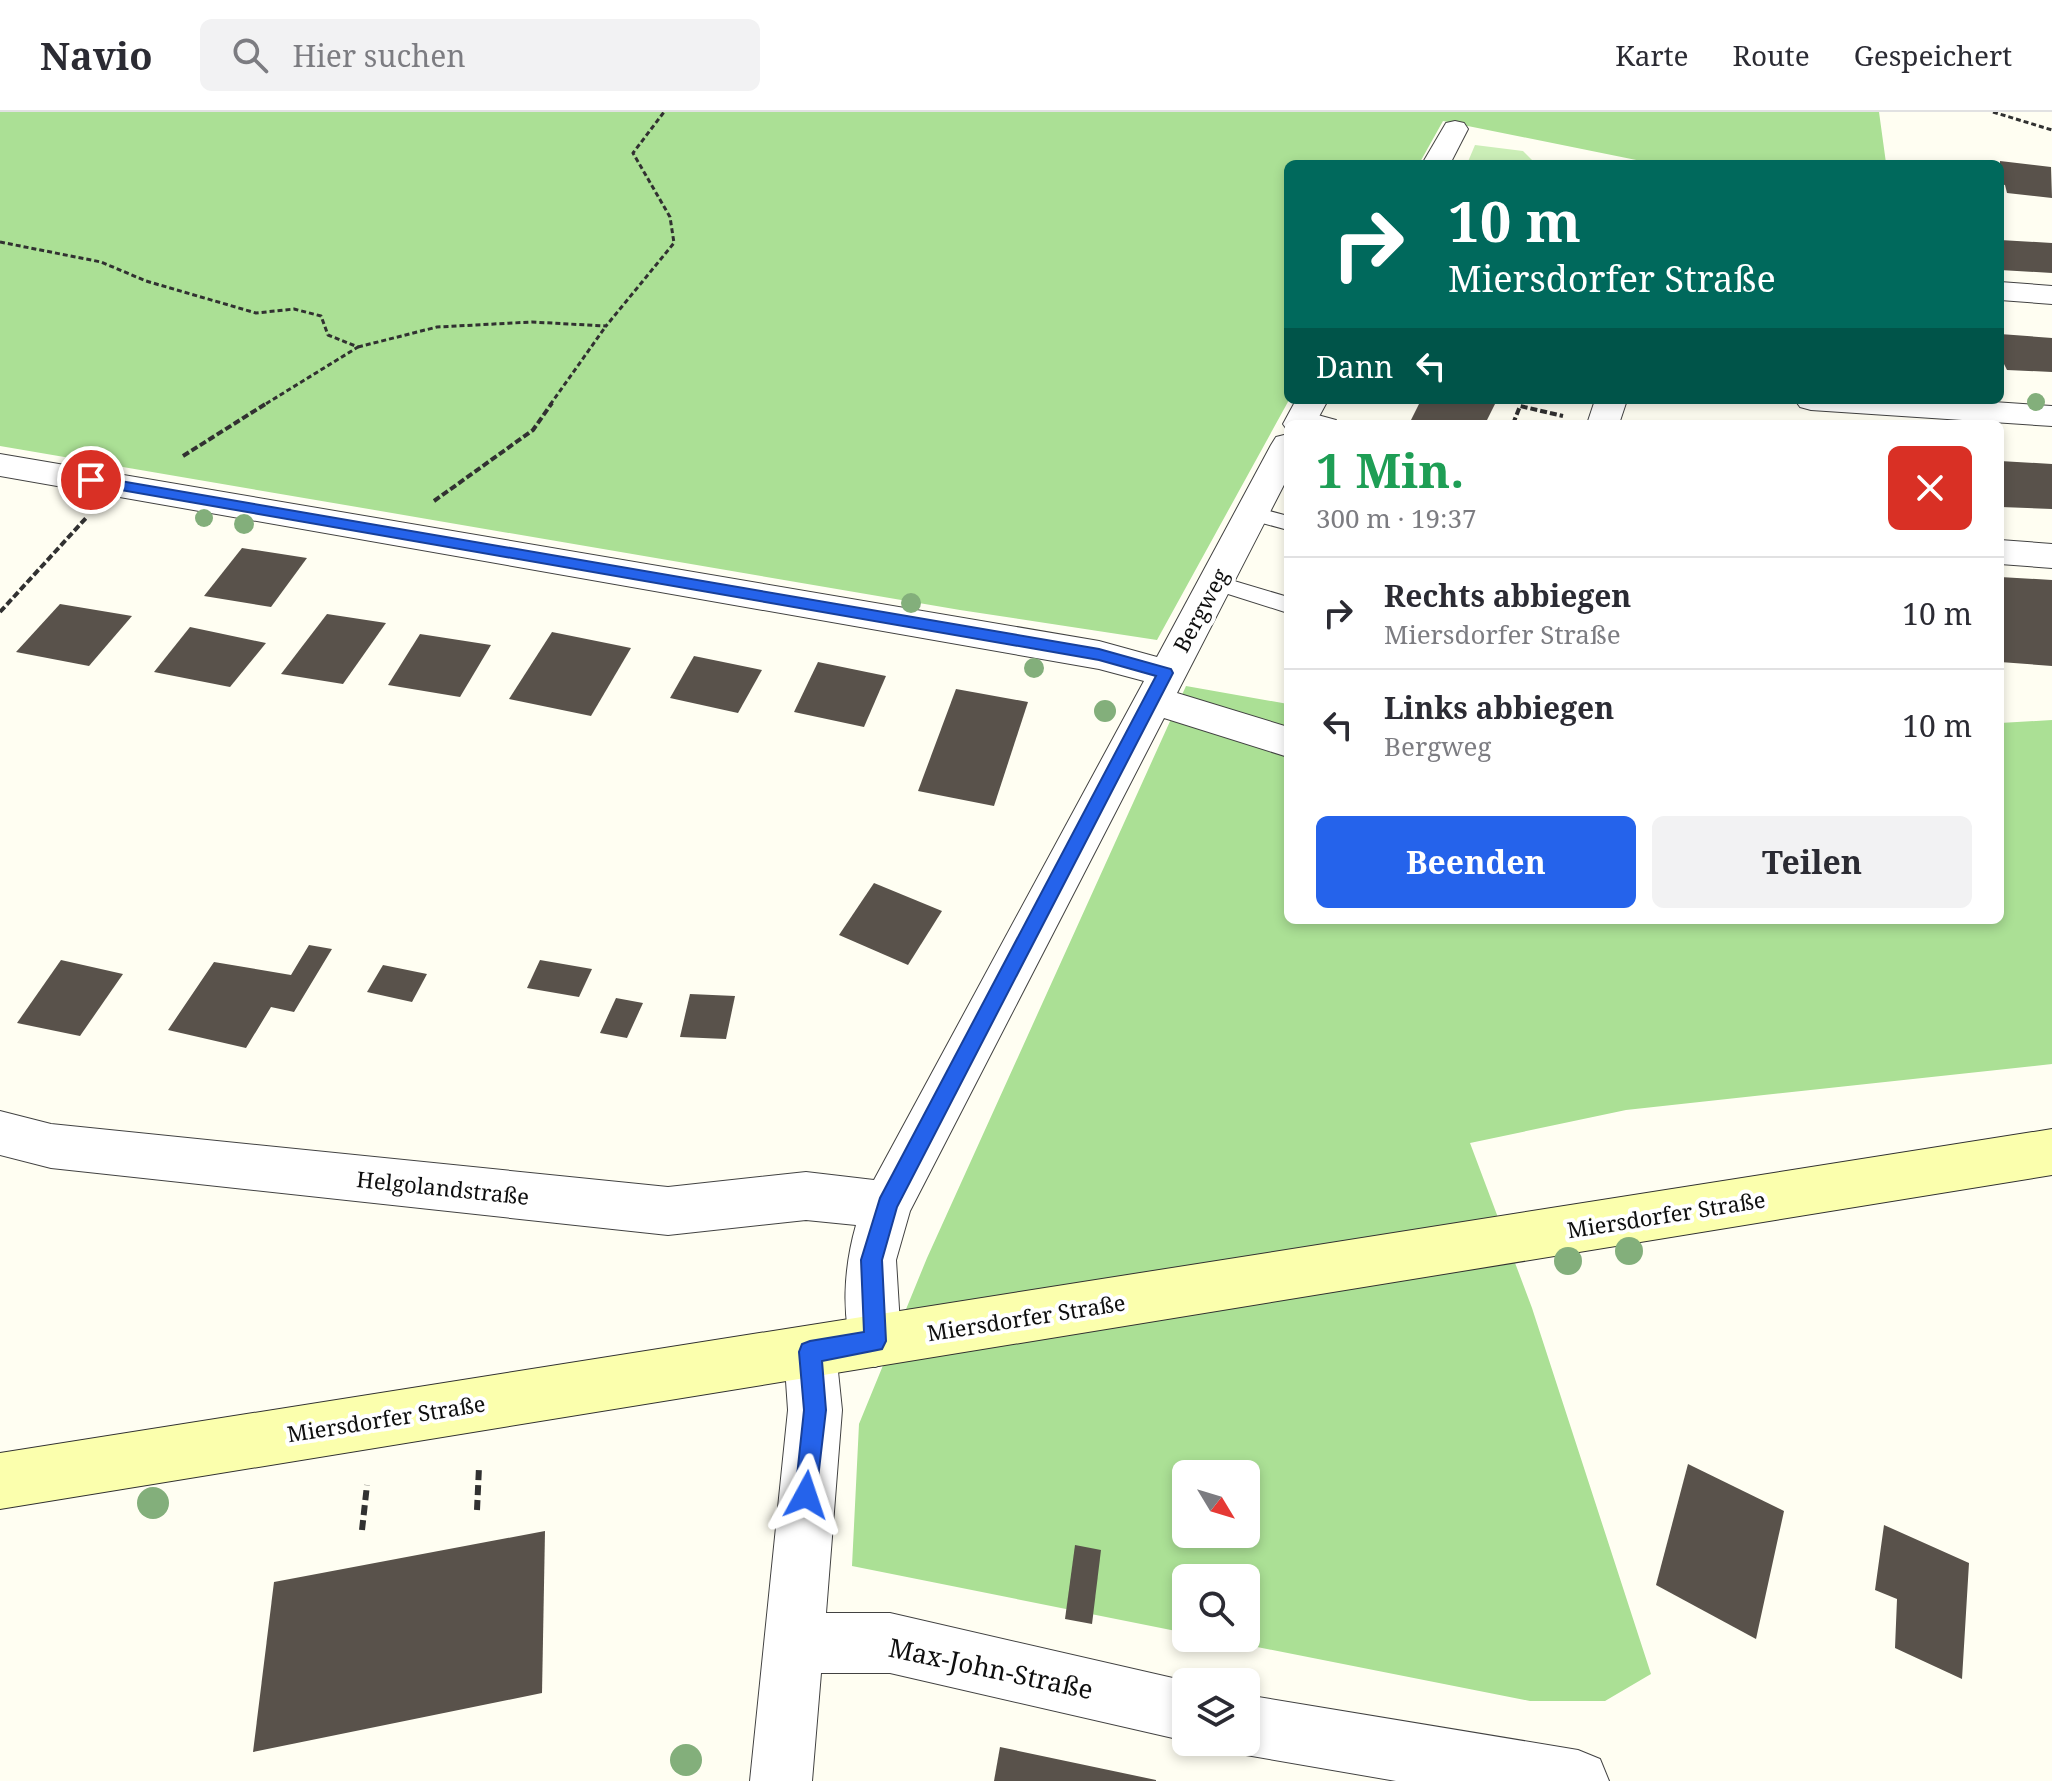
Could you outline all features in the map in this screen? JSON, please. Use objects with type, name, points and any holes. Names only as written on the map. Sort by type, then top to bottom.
[{"type":"street","points":[[1438,160],[1455,129]]},
{"type":"street","points":[[2004,291],[2052,295]]},
{"type":"street","points":[[1871,404],[2052,416]]},
{"type":"street","points":[[0,465],[1099,655],[1158,687],[1284,740]]},
{"type":"street","name":"Bergweg","points":[[875,1341],[871,1260],[887,1205],[1214,582],[1270,518],[1284,481]]},
{"type":"street","points":[[2004,552],[2052,556]]},
{"type":"street","name":"Helgolandstraße","points":[[0,1133],[51,1146],[668,1211],[806,1196],[887,1205]]},
{"type":"street","name":"Miersdorfer Straße","points":[[0,1481],[2052,1152]]},
{"type":"street","points":[[781,1781],[815,1410],[810,1352]]},
{"type":"street","name":"Max-John-Straße","points":[[794,1643],[890,1643],[1172,1708]]},
{"type":"street","points":[[1260,1727],[1578,1781]]},
{"type":"lane","points":[[1214,582],[1284,604]]},
{"type":"path","points":[[414,536],[437,496],[533,430],[606,326],[674,243],[670,217],[633,153],[664,112]]},
{"type":"path","points":[[1993,112],[2052,130]]},
{"type":"path","points":[[0,242],[101,262],[146,281],[256,313],[294,309],[321,316],[328,335],[358,347]]},
{"type":"path","points":[[161,492],[171,466],[198,444],[358,347],[437,327],[532,322],[606,326]]},
{"type":"path","points":[[1515,420],[1520,406],[1565,417]]},
{"type":"path","points":[[0,612],[116,485]]},
{"type":"path","points":[[477,1510],[479,1467]]},
{"type":"path","points":[[362,1530],[367,1485]]},
{"type":"green space","points":[[0,112],[1879,112],[1886,160],[1636,160],[1443,121],[1421,160],[1284,160],[1284,404],[1287,404],[1157,640],[960,610],[0,446]]},
{"type":"green space","points":[[1475,145],[1523,151],[1532,160],[1469,160]]},
{"type":"green space","points":[[1186,686],[1284,703],[1284,924],[2004,924],[2004,723],[2052,720],[2052,1064],[1626,1110],[1470,1143],[1532,1308],[1651,1674],[1605,1701],[1530,1701],[1260,1648],[1260,1564],[1172,1564],[1172,1630],[852,1566],[859,1424],[927,1258]]},
{"type":"building","points":[[2004,161],[2051,167],[2052,198],[2007,193]]},
{"type":"building","points":[[2004,240],[2052,243],[2052,273],[2004,270]]},
{"type":"building","points":[[2004,334],[2052,338],[2052,372],[2007,370],[2004,364]]},
{"type":"building","points":[[1419,404],[1495,404],[1487,420],[1411,420]]},
{"type":"building","points":[[2004,461],[2052,464],[2052,509],[2004,507]]},
{"type":"building","points":[[242,548],[307,558],[271,607],[204,596]]},
{"type":"building","points":[[2004,577],[2052,580],[2052,666],[2004,662]]},
{"type":"building","points":[[60,604],[132,616],[89,666],[16,652]]},
{"type":"building","points":[[327,614],[386,623],[343,684],[281,674]]},
{"type":"building","points":[[190,627],[266,643],[230,687],[154,672]]},
{"type":"building","points":[[552,632],[631,648],[591,716],[509,699]]},
{"type":"building","points":[[420,634],[491,645],[460,697],[388,685]]},
{"type":"building","points":[[694,656],[762,670],[738,713],[670,698]]},
{"type":"building","points":[[818,662],[886,676],[864,727],[794,712]]},
{"type":"building","points":[[956,689],[1028,702],[994,806],[918,791]]},
{"type":"building","points":[[874,883],[942,911],[908,965],[839,935]]},
{"type":"building","points":[[309,945],[332,949],[294,1012],[271,1007],[246,1048],[168,1030],[214,962],[291,975]]},
{"type":"building","points":[[61,960],[123,974],[80,1036],[17,1023]]},
{"type":"building","points":[[540,960],[592,969],[579,997],[527,988]]},
{"type":"building","points":[[383,965],[427,974],[412,1002],[367,992]]},
{"type":"building","points":[[690,994],[735,996],[726,1039],[680,1037]]},
{"type":"building","points":[[616,998],[643,1003],[627,1038],[600,1033]]},
{"type":"building","points":[[1688,1464],[1784,1511],[1756,1639],[1656,1585]]},
{"type":"building","points":[[1884,1525],[1969,1563],[1962,1679],[1895,1648],[1897,1599],[1875,1590]]},
{"type":"building","points":[[545,1531],[542,1693],[253,1752],[274,1582]]},
{"type":"building","points":[[1075,1545],[1101,1550],[1092,1624],[1065,1619]]},
{"type":"building","points":[[1000,1747],[1156,1780],[1156,1781],[994,1781]]},
{"type":"route","points":[[91,480],[1099,655],[1165,673],[887,1205],[871,1260],[875,1341],[810,1352],[815,1410],[806,1495]]}]
